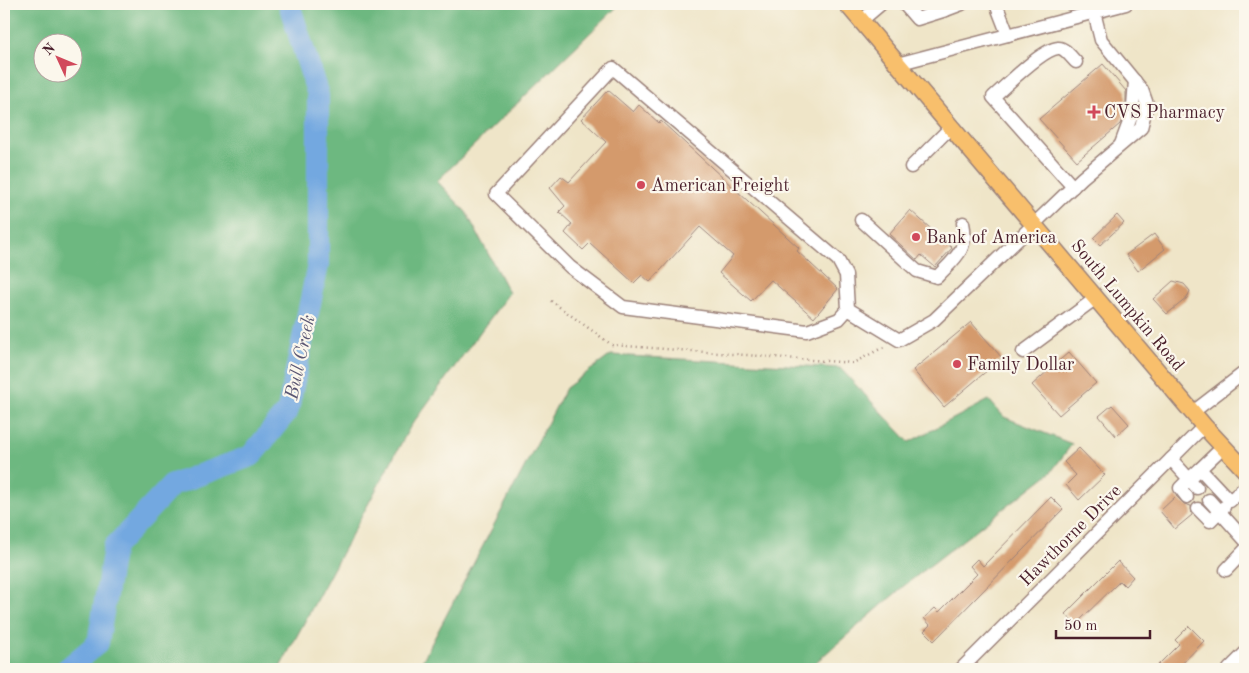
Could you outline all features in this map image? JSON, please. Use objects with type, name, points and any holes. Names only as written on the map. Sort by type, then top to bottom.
[{"type":"main road","name":"South Lumpkin Road","points":[[847,4],[1204,426],[1245,470]]},
{"type":"street","points":[[861,21],[881,4]]},
{"type":"street","points":[[904,4],[917,19],[944,7],[962,4]]},
{"type":"street","points":[[996,4],[1008,35]]},
{"type":"street","points":[[897,64],[1008,35],[1090,8],[1126,4]]},
{"type":"street","points":[[848,308],[899,340],[934,320],[1073,188],[1141,128],[1147,104],[1139,85],[1101,40],[1090,8]]},
{"type":"street","points":[[1073,188],[993,97],[1044,53],[1058,48],[1063,49],[1076,62]]},
{"type":"street","points":[[613,68],[838,260],[846,275],[848,308],[839,319],[807,330],[623,307],[570,267],[496,194],[613,68]]},
{"type":"street","points":[[1130,137],[1139,85]]},
{"type":"street","points":[[1121,146],[1134,112]]},
{"type":"street","points":[[911,167],[951,126]]},
{"type":"street","points":[[861,220],[917,271],[937,277],[964,245],[966,236],[963,223]]},
{"type":"street","points":[[1023,352],[1096,298]]},
{"type":"street","points":[[1193,412],[1245,372]]},
{"type":"street","name":"Hawthorne Drive","points":[[960,669],[1204,426]]},
{"type":"street","points":[[1187,497],[1180,488],[1193,483],[1200,469],[1224,446]]},
{"type":"street","points":[[1171,459],[1193,483]]},
{"type":"street","points":[[1200,469],[1230,501]]},
{"type":"street","points":[[1198,509],[1210,522],[1245,487]]},
{"type":"street","points":[[1209,500],[1245,540]]},
{"type":"street","points":[[1226,570],[1245,550]]},
{"type":"street","points":[[1229,669],[1245,653]]},
{"type":"path","points":[[551,301],[612,345],[854,363],[899,340]]},
{"type":"green space","points":[[4,4],[620,4],[437,181],[466,212],[509,293],[410,427],[279,669],[4,669]]},
{"type":"green space","points":[[611,355],[840,368],[909,442],[989,400],[1004,417],[1072,444],[1051,472],[905,585],[808,669],[418,669],[566,388]]},
{"type":"building","name":"CVS Pharmacy","points":[[1103,64],[1126,91],[1126,110],[1120,124],[1077,161],[1039,119]]},
{"type":"building","name":"American Freight","points":[[608,90],[633,112],[639,105],[659,123],[661,121],[799,248],[797,251],[838,289],[814,318],[771,280],[751,301],[719,273],[733,256],[700,227],[650,282],[642,275],[634,283],[590,243],[583,250],[565,233],[572,224],[559,212],[565,206],[550,188],[561,176],[569,182],[606,142],[581,119]]},
{"type":"building","name":"Bank of America","points":[[910,210],[952,248],[935,267],[921,255],[917,260],[889,234]]},
{"type":"building","points":[[1117,215],[1124,223],[1100,245],[1093,238]]},
{"type":"building","points":[[1154,234],[1165,249],[1138,271],[1126,255]]},
{"type":"building","points":[[1173,281],[1184,284],[1190,291],[1187,298],[1167,314],[1153,299]]},
{"type":"building","name":"Family Dollar","points":[[971,322],[1002,358],[944,407],[913,370]]},
{"type":"building","points":[[1069,352],[1096,383],[1059,415],[1032,385]]},
{"type":"building","points":[[1112,405],[1129,424],[1116,436],[1099,416]]},
{"type":"building","points":[[1079,448],[1105,475],[1079,500],[1066,485],[1076,475],[1064,462]]},
{"type":"building","points":[[1176,496],[1184,504],[1191,506],[1192,515],[1175,529],[1160,511]]},
{"type":"building","points":[[1051,497],[1063,509],[934,641],[924,631],[930,625],[924,618],[935,608],[939,612],[977,574],[970,566],[977,559],[983,566]]},
{"type":"building","points":[[1118,561],[1133,577],[1125,586],[1120,581],[1076,624],[1065,614]]},
{"type":"building","points":[[1189,626],[1204,641],[1177,669],[1154,669],[1179,644],[1175,640]]},
{"type":"waterway","name":"Bull Creek","points":[[67,669],[98,643],[114,547],[172,485],[251,456],[288,410],[318,265],[318,95],[289,4]]},
{"type":"place","name":"CVS Pharmacy","points":[[1094,112]]},
{"type":"place","name":"American Freight","points":[[641,185]]},
{"type":"place","name":"Bank of America","points":[[916,237]]},
{"type":"place","name":"Family Dollar","points":[[957,364]]}]
